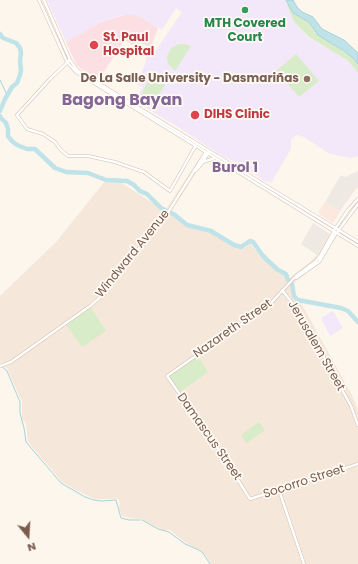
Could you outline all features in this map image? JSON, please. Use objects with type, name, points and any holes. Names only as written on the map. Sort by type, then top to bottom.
[{"type":"main road","points":[[39,0],[69,61],[80,72],[336,230],[358,246]]},
{"type":"main road","points":[[44,0],[69,61]]},
{"type":"main road","points":[[69,61],[17,115],[27,129],[42,134],[52,140],[68,156],[88,156],[135,168],[144,172],[170,191],[197,145]]},
{"type":"main road","points":[[208,152],[215,158],[358,242]]},
{"type":"main road","name":"Windward Avenue","points":[[195,171],[203,162],[208,152]]},
{"type":"main road","name":"Windward Avenue","points":[[0,366],[10,363],[104,294],[167,214],[208,152]]},
{"type":"main road","points":[[203,162],[215,158]]},
{"type":"main road","points":[[336,230],[348,210],[358,199]]},
{"type":"main road","points":[[336,230],[358,204]]},
{"type":"main road","points":[[344,233],[345,220]]},
{"type":"main road","name":"Nazareth Street","points":[[167,376],[270,304],[295,278],[319,262],[336,230]]},
{"type":"main road","name":"Jerusalem Street","points":[[282,290],[297,309],[350,406],[358,426]]},
{"type":"main road","name":"Damascus Street","points":[[167,376],[219,450],[247,492],[250,499]]},
{"type":"main road","name":"Socorro Street","points":[[250,499],[358,464]]},
{"type":"main road","points":[[279,490],[304,564]]},
{"type":"shaded area","points":[[47,0],[285,0],[294,22],[308,37],[348,61],[358,73],[358,156],[351,158],[330,154],[304,137],[296,135],[291,140],[291,149],[271,183],[266,182],[240,164],[224,157],[139,104],[141,99],[137,98],[142,87],[137,85],[151,47],[156,50],[182,12],[176,8],[162,30],[137,15],[122,15],[99,23],[66,42]]},
{"type":"shaded area","name":"St. Paul Hospital","points":[[127,14],[137,15],[158,28],[151,47],[138,42],[136,46],[124,40],[99,80],[77,66],[66,42],[99,23]]},
{"type":"shaded area","points":[[202,154],[213,161],[202,164],[170,213],[186,227],[216,235],[239,249],[244,248],[250,243],[261,257],[263,257],[278,273],[282,273],[285,276],[286,281],[317,255],[330,234],[337,236],[320,262],[290,286],[293,296],[301,303],[352,395],[358,410],[358,564],[211,564],[204,553],[186,543],[170,530],[162,530],[141,519],[122,516],[119,509],[120,503],[118,499],[95,499],[62,482],[28,442],[26,423],[22,418],[22,402],[8,370],[0,363],[0,296],[56,242],[105,181],[122,183],[165,211]]},
{"type":"shaded area","points":[[358,171],[358,187],[340,211],[325,202],[341,175],[345,177]]},
{"type":"shaded area","points":[[325,202],[340,211],[333,223],[320,215],[321,214],[318,212]]},
{"type":"shaded area","points":[[313,223],[330,234],[317,255],[301,244]]},
{"type":"shaded area","points":[[333,311],[343,328],[330,336],[321,318]]},
{"type":"green space","points":[[285,0],[293,13],[309,22],[315,32],[353,58],[358,64],[358,73],[348,61],[309,37],[294,22]]},
{"type":"green space","points":[[179,44],[191,46],[175,71],[168,64],[167,56],[171,48]]},
{"type":"green space","points":[[296,54],[319,81],[299,97],[276,71]]},
{"type":"green space","points":[[150,77],[165,85],[154,102],[141,95]]},
{"type":"green space","points":[[91,308],[106,331],[82,347],[66,325]]},
{"type":"green space","points":[[198,356],[208,372],[179,393],[168,376]]},
{"type":"green space","points":[[259,422],[265,430],[247,443],[241,435]]},
{"type":"water","points":[[286,0],[293,0],[302,12],[313,17],[322,29],[344,40],[358,53],[358,64],[344,51],[318,35],[309,22],[293,13]]},
{"type":"waterway","points":[[0,34],[3,38],[16,43],[20,48],[21,53],[20,75],[17,83],[12,87],[5,99],[0,111]]},
{"type":"waterway","points":[[0,80],[7,95]]},
{"type":"waterway","points":[[0,116],[6,123],[8,136],[12,141],[27,149],[35,149],[55,168],[66,172],[88,173],[106,180],[127,181],[140,191],[147,194],[161,208],[175,215],[187,225],[211,231],[234,245],[241,247],[250,241],[253,242],[263,256],[278,270],[286,274],[288,280]]},
{"type":"waterway","points":[[292,284],[294,296],[298,300],[341,308],[348,311],[358,322]]},
{"type":"waterway","points":[[1,366],[7,371],[20,402],[20,413],[26,442],[61,483],[85,497],[94,500],[116,500],[121,518],[140,520]]},
{"type":"waterway","points":[[142,520],[158,529],[169,532],[185,544],[199,550],[203,553],[210,564]]},
{"type":"place","name":"MTH Covered Court","points":[[245,10]]},
{"type":"place","name":"St. Paul Hospital","points":[[94,45]]},
{"type":"place","name":"De La Salle University - Dasmariñas","points":[[307,79]]},
{"type":"place","name":"DIHS Clinic","points":[[195,115]]},
{"type":"district","name":"Bagong Bayan","points":[[122,101]]},
{"type":"district","name":"Burol 1","points":[[235,168]]}]
